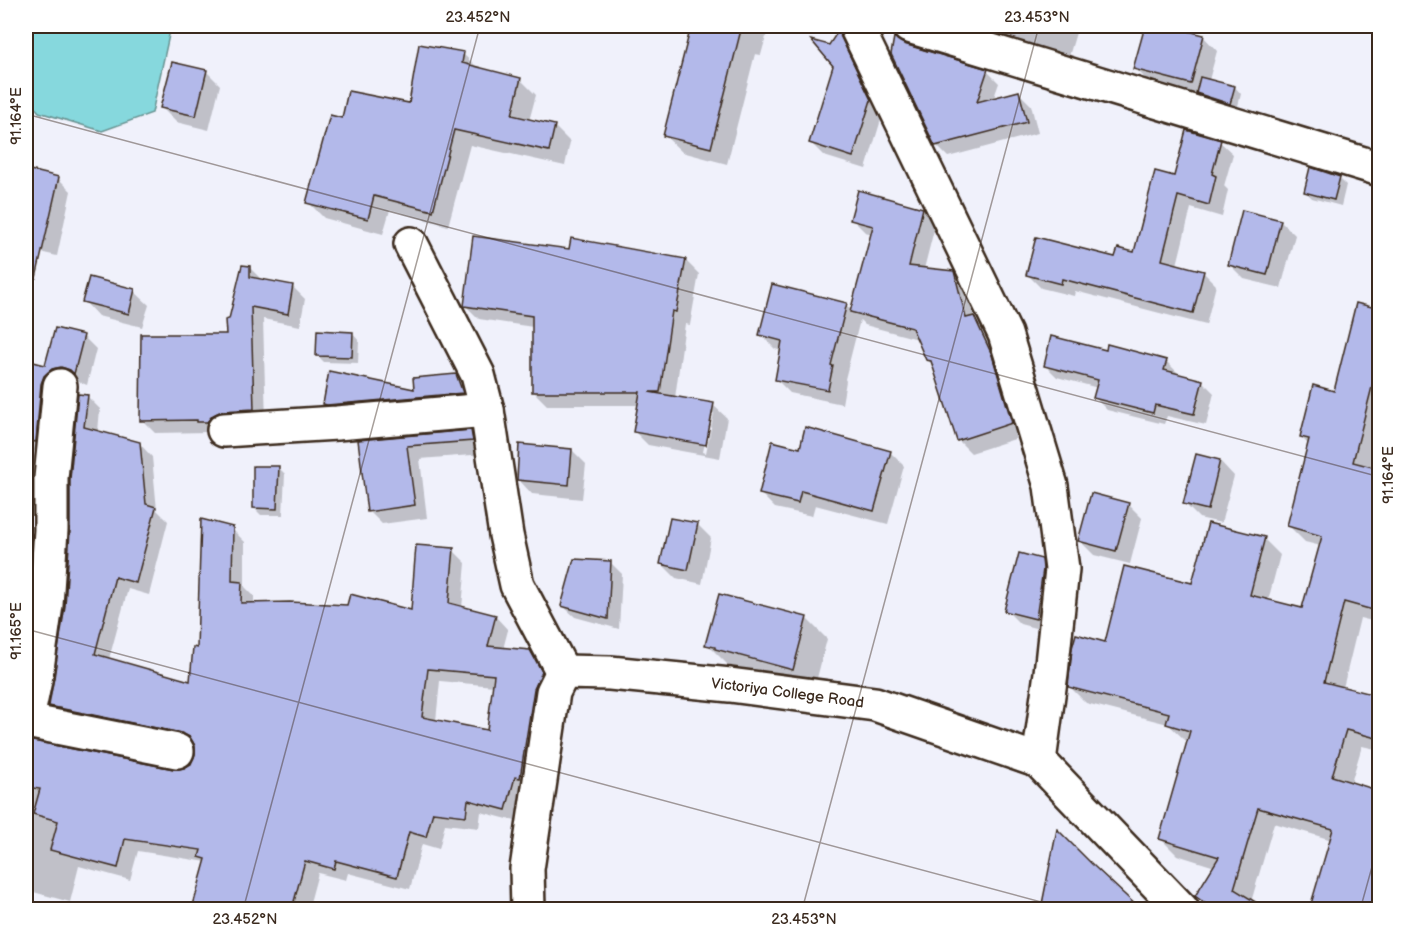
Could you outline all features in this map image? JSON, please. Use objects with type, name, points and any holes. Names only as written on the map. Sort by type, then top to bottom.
[{"type":"street","points":[[856,26],[1005,334],[1052,486],[1062,568],[1039,761]]},
{"type":"street","points":[[909,26],[1380,169]]},
{"type":"street","points":[[411,244],[478,375],[487,410],[506,535],[517,585],[563,672],[553,692],[527,869],[528,909]]},
{"type":"street","points":[[60,386],[51,478],[51,530],[46,605],[26,723],[177,751]]},
{"type":"street","points":[[224,430],[487,410]]},
{"type":"street","name":"Victoriya College Road","points":[[563,672],[609,672],[875,704],[1039,761],[1182,909]]},
{"type":"water","points":[[26,26],[171,26],[152,113],[102,131],[39,112],[26,97]]},
{"type":"building","points":[[691,26],[742,26],[711,148],[663,136]]},
{"type":"building","points":[[1145,26],[1168,26],[1204,35],[1191,84],[1133,69]]},
{"type":"building","points":[[838,31],[871,100],[853,157],[809,143],[833,66],[811,40],[829,45]]},
{"type":"building","points":[[894,37],[904,44],[988,69],[977,102],[1019,91],[1027,122],[935,146],[891,54]]},
{"type":"building","points":[[419,44],[464,52],[462,63],[521,78],[512,115],[555,125],[549,151],[454,130],[433,211],[374,196],[368,219],[306,203],[330,115],[342,118],[348,91],[409,103]]},
{"type":"building","points":[[172,62],[207,70],[196,116],[160,108]]},
{"type":"building","points":[[1200,77],[1235,86],[1230,104],[1196,93]]},
{"type":"building","points":[[1186,130],[1221,140],[1212,174],[1216,176],[1209,205],[1178,196],[1162,260],[1204,271],[1193,313],[1062,279],[1061,284],[1026,275],[1036,237],[1115,257],[1118,248],[1134,252],[1155,171],[1174,176]]},
{"type":"building","points":[[1310,167],[1340,177],[1334,200],[1304,192]]},
{"type":"building","points":[[30,170],[59,177],[36,278],[26,277],[26,190]]},
{"type":"building","points":[[858,190],[923,208],[909,266],[954,271],[966,318],[974,316],[992,355],[1012,423],[957,441],[931,361],[926,360],[912,328],[850,312],[873,226],[850,220]]},
{"type":"building","points":[[1242,210],[1281,220],[1267,275],[1228,265]]},
{"type":"building","points":[[473,236],[569,249],[571,238],[686,259],[676,312],[672,311],[660,392],[649,392],[714,403],[706,445],[633,432],[640,392],[532,392],[532,316],[464,306]]},
{"type":"building","points":[[242,265],[250,266],[250,277],[293,285],[288,314],[251,307],[254,409],[222,411],[213,415],[207,422],[197,422],[197,420],[140,421],[141,334],[226,334],[225,320],[229,319]]},
{"type":"building","points":[[89,277],[135,289],[129,314],[82,302]]},
{"type":"building","points":[[772,284],[847,303],[831,365],[833,366],[828,390],[775,380],[782,341],[759,335]]},
{"type":"building","points":[[1356,303],[1380,309],[1380,377],[1375,375],[1353,462],[1380,469],[1380,612],[1344,602],[1324,682],[1380,696],[1380,739],[1346,730],[1332,776],[1380,791],[1380,897],[1376,909],[1330,909],[1311,904],[1333,829],[1258,808],[1234,889],[1267,909],[1213,909],[1195,896],[1219,857],[1159,839],[1190,731],[1166,724],[1169,713],[1068,687],[1072,648],[1076,634],[1105,642],[1124,566],[1192,583],[1208,523],[1265,537],[1250,595],[1302,608],[1322,536],[1287,526],[1309,439],[1300,437],[1313,385],[1334,391]]},
{"type":"building","points":[[55,328],[84,335],[74,374],[61,367],[52,369],[44,376],[41,384],[36,442],[26,440],[26,360],[45,365]]},
{"type":"building","points":[[317,330],[353,332],[352,357],[316,356]]},
{"type":"building","points":[[1051,336],[1106,350],[1107,344],[1167,360],[1164,370],[1203,380],[1194,414],[1155,405],[1153,413],[1093,398],[1098,380],[1044,366]]},
{"type":"building","points":[[329,371],[414,389],[413,378],[456,374],[463,393],[327,405],[323,404]]},
{"type":"building","points":[[78,394],[88,395],[84,427],[140,442],[146,504],[156,507],[136,583],[115,577],[95,654],[190,681],[193,647],[197,648],[201,519],[233,527],[232,581],[242,582],[241,603],[290,602],[347,605],[350,594],[411,610],[416,545],[454,548],[449,603],[496,615],[488,646],[530,650],[542,672],[534,689],[520,778],[515,777],[506,810],[468,800],[466,816],[433,812],[426,837],[409,832],[397,877],[336,861],[334,869],[305,861],[292,909],[192,909],[206,859],[199,857],[201,850],[125,839],[118,868],[50,850],[58,821],[33,814],[40,789],[26,787],[26,742],[33,741],[174,769],[184,768],[191,764],[195,754],[195,746],[190,737],[181,733],[49,706],[65,606],[70,531],[70,479]],"holes":[[[428,669],[494,675],[487,730],[422,717]]]},
{"type":"building","points":[[805,427],[891,451],[874,511],[801,491],[798,503],[759,494],[772,441],[800,448]]},
{"type":"building","points":[[471,430],[473,441],[407,446],[415,505],[367,512],[358,440]]},
{"type":"building","points":[[519,444],[572,449],[569,485],[517,480]]},
{"type":"building","points":[[1196,454],[1220,460],[1208,510],[1183,504]]},
{"type":"building","points":[[253,466],[279,466],[277,509],[253,508]]},
{"type":"building","points":[[1091,493],[1129,503],[1116,551],[1078,541]]},
{"type":"building","points":[[670,518],[698,523],[688,570],[660,564]]},
{"type":"building","points":[[26,533],[32,534],[26,616]]},
{"type":"building","points":[[1019,553],[1042,559],[1043,569],[1036,619],[1004,611]]},
{"type":"building","points":[[574,559],[611,561],[608,619],[561,606]]},
{"type":"building","points":[[719,594],[807,617],[793,670],[705,645]]},
{"type":"building","points":[[1057,829],[1095,867],[1140,909],[1041,909]]}]
